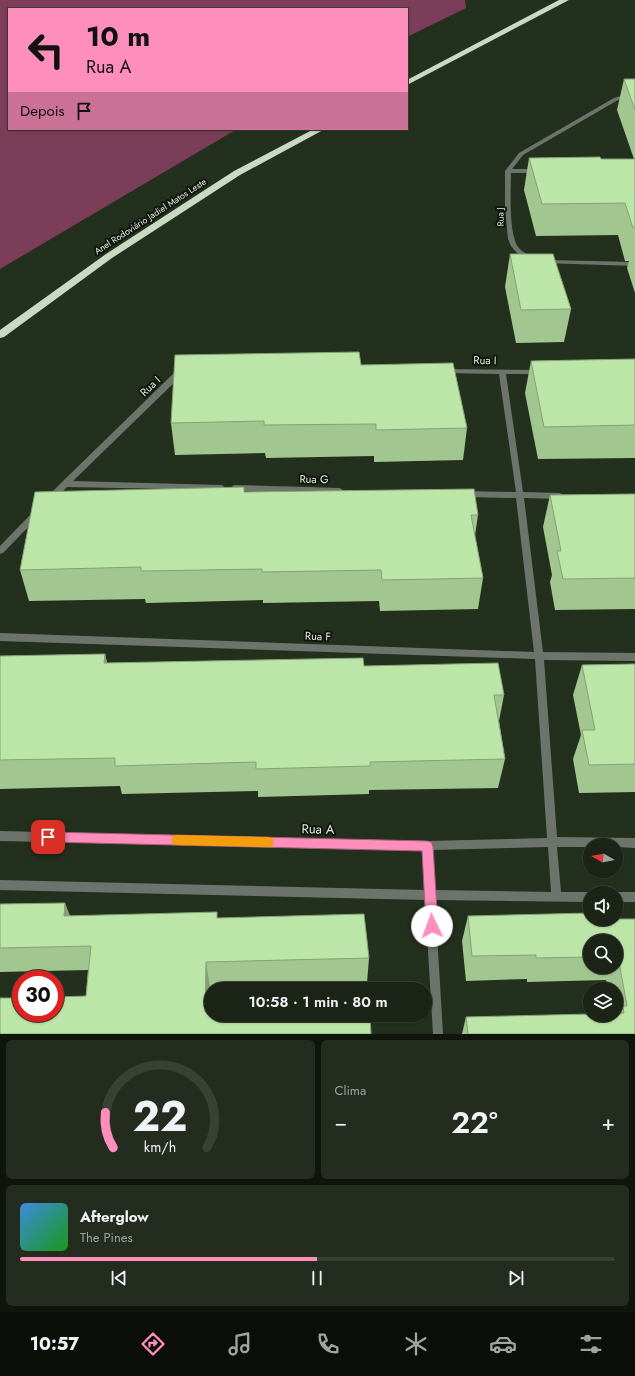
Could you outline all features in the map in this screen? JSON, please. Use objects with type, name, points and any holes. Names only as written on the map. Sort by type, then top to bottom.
[{"type":"highway","points":[[408,82],[565,0]]},
{"type":"highway","name":"Anel Rodoviário Jadiel Matos Leste","points":[[0,335],[108,256],[134,239],[237,173],[319,130]]},
{"type":"street","points":[[508,171],[521,154],[616,99],[635,94]]},
{"type":"street","points":[[508,171],[547,171]]},
{"type":"street","name":"Rua J","points":[[508,171],[509,229],[514,246],[525,258],[538,261],[635,264]]},
{"type":"street","name":"Rua I","points":[[438,370],[549,372]]},
{"type":"street","name":"Rua I","points":[[0,551],[65,484],[177,375],[189,371]]},
{"type":"street","points":[[502,372],[520,496],[539,656],[556,896]]},
{"type":"street","name":"Rua G","points":[[65,484],[352,491]]},
{"type":"street","points":[[456,494],[566,496]]},
{"type":"street","name":"Rua F","points":[[0,637],[539,656],[635,657]]},
{"type":"street","name":"Rua A","points":[[0,836],[427,846],[552,842],[635,843]]},
{"type":"street","points":[[427,846],[438,1034]]},
{"type":"street","points":[[0,885],[431,895],[583,897]]},
{"type":"street","points":[[623,897],[635,897]]},
{"type":"shaded area","points":[[0,0],[465,0],[466,8],[408,37],[408,8],[8,8],[8,130],[235,130],[0,269]]},
{"type":"building","points":[[624,79],[635,79],[635,110]]},
{"type":"building","points":[[600,157],[601,159],[635,159],[635,228],[633,228],[625,203],[542,204],[529,158]]},
{"type":"building","points":[[510,254],[553,254],[571,309],[521,310]]},
{"type":"building","points":[[359,352],[361,365],[453,363],[467,428],[376,430],[376,424],[264,425],[264,421],[171,423],[175,355]]},
{"type":"building","points":[[635,359],[635,425],[544,427],[531,361]]},
{"type":"building","points":[[244,487],[244,492],[474,489],[478,515],[471,515],[483,578],[382,580],[381,570],[262,572],[262,569],[141,571],[141,567],[20,570],[35,492]]},
{"type":"building","points":[[635,494],[635,578],[563,579],[557,551],[561,551],[550,495]]},
{"type":"building","points":[[105,654],[104,663],[363,658],[364,666],[498,663],[504,695],[494,695],[505,759],[370,762],[370,766],[256,769],[256,762],[115,766],[115,758],[0,760],[0,656]]},
{"type":"building","points":[[635,664],[635,764],[589,765],[582,730],[595,730],[582,665]]},
{"type":"building","points":[[65,903],[64,916],[217,912],[217,918],[364,914],[369,958],[206,962],[206,982],[204,982],[204,1022],[370,1022],[371,1034],[0,1034],[0,998],[12,998],[12,1022],[64,1022],[64,997],[86,996],[91,946],[0,948],[0,904]]},
{"type":"building","points":[[583,913],[583,926],[623,926],[623,919],[635,919],[635,1034],[468,1034],[466,1017],[583,1014],[583,1022],[623,1022],[623,1006],[627,1006],[621,974],[623,974],[623,934],[583,934],[583,957],[536,958],[536,955],[472,956],[468,916]]},
{"type":"slow traffic","points":[[177,840],[269,842]]},
{"type":"route","points":[[48,837],[427,846],[432,926]]}]
